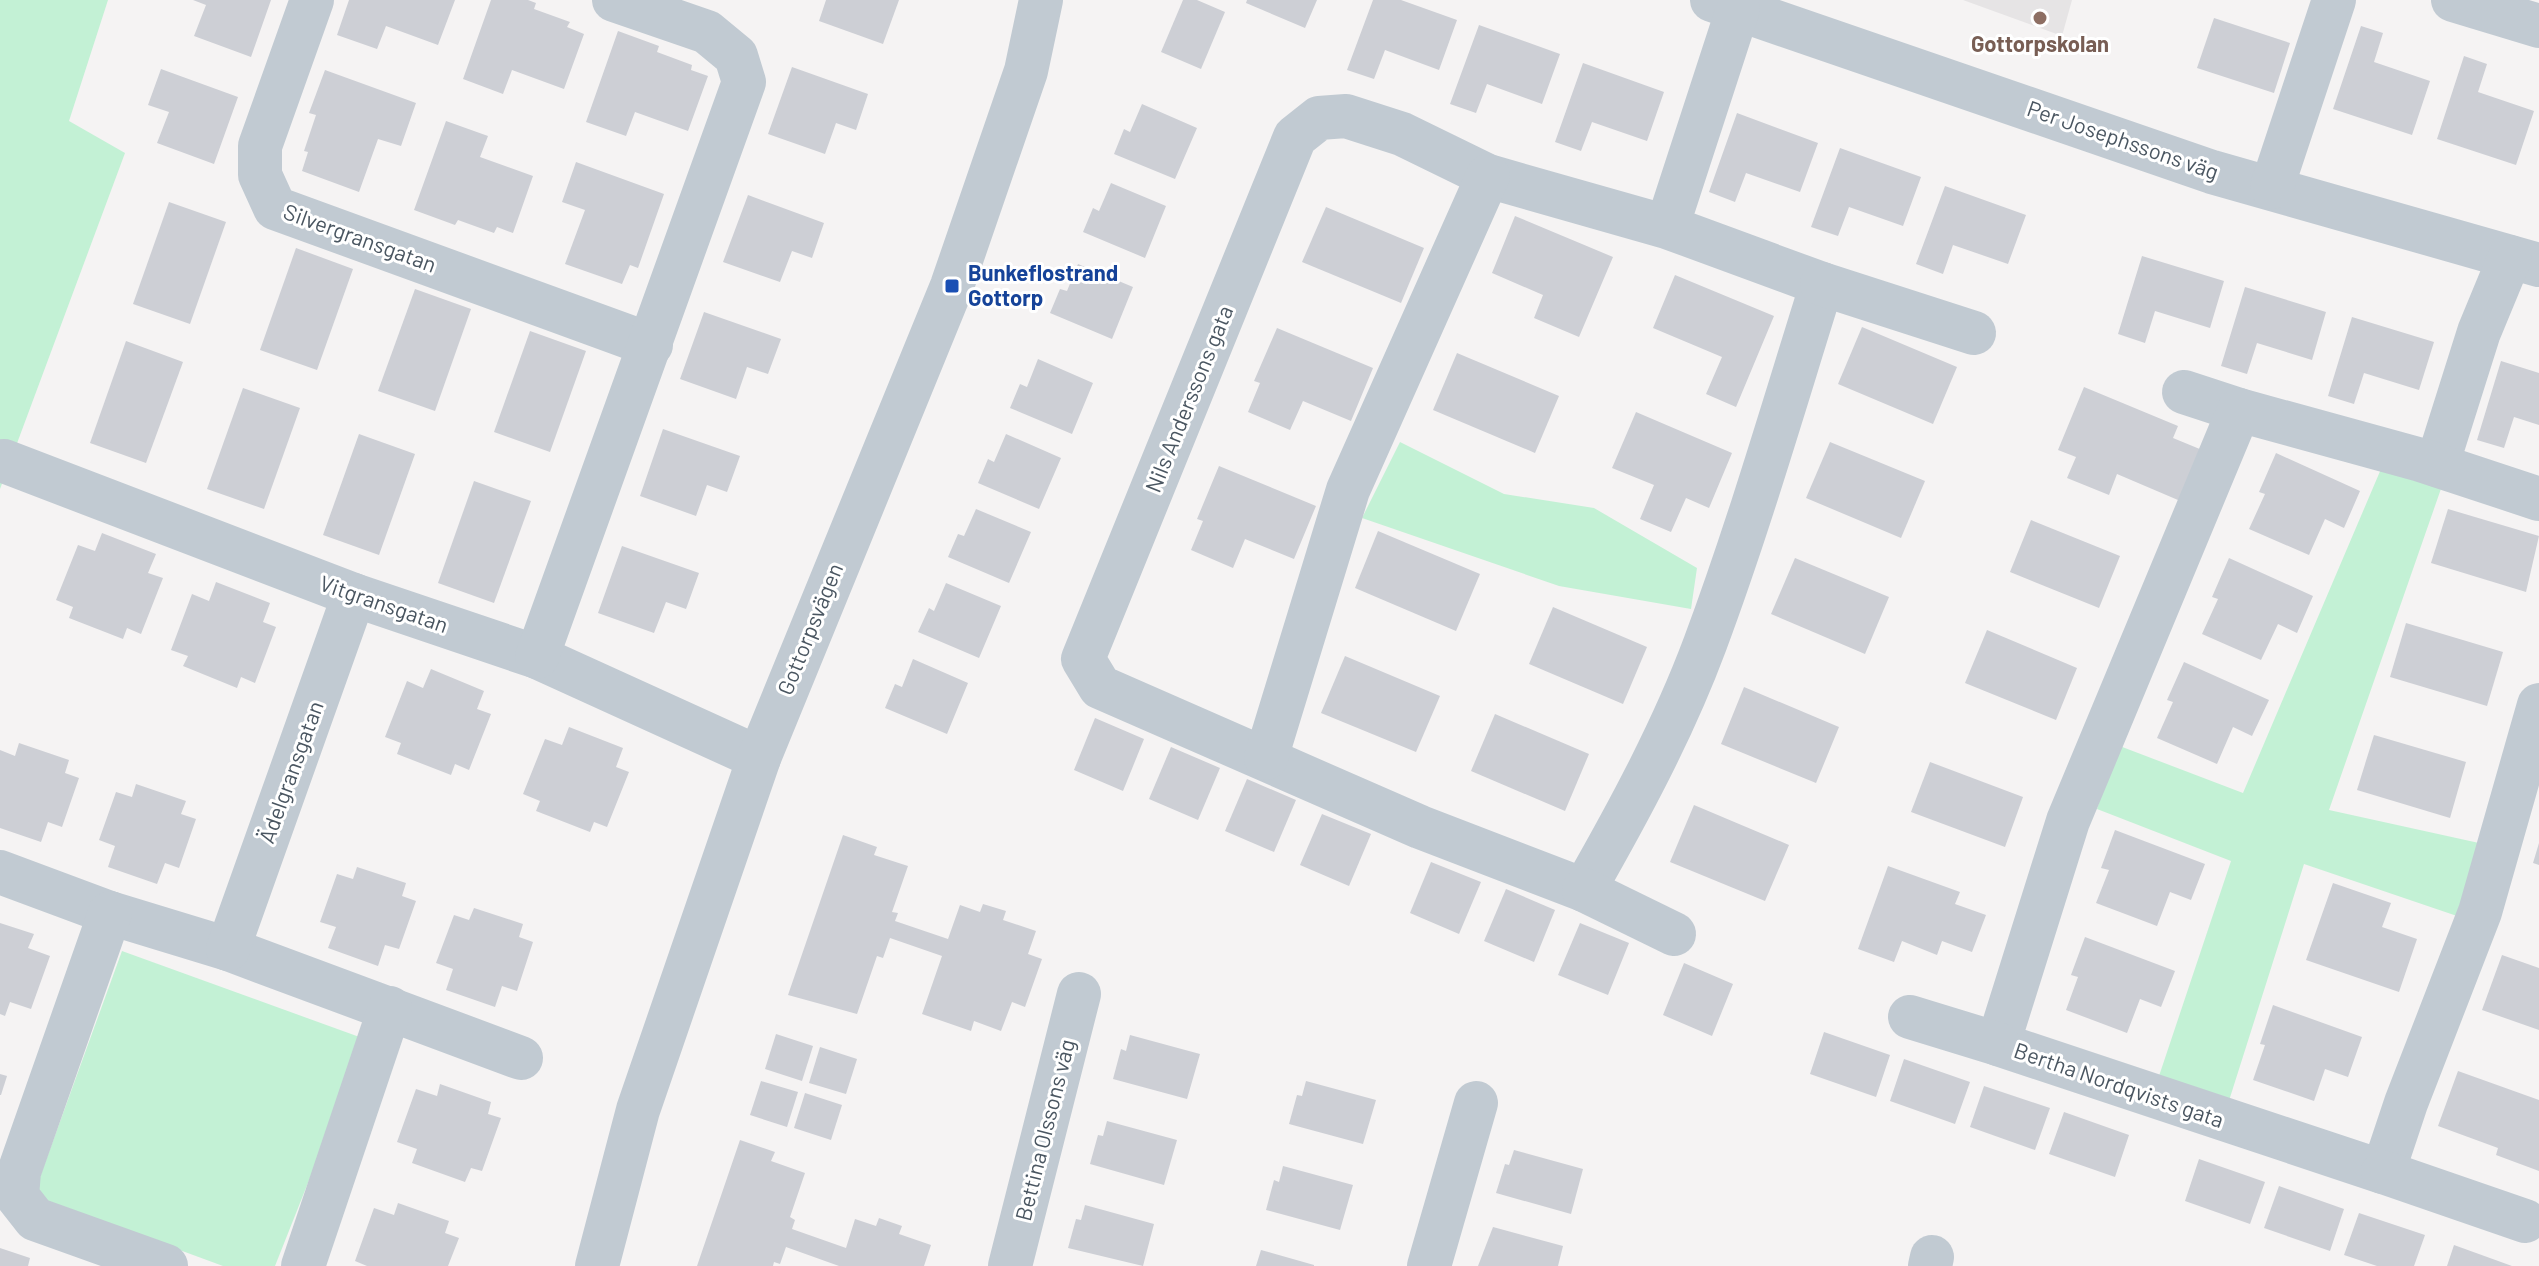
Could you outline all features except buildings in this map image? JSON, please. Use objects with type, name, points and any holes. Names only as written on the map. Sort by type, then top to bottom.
[{"type":"street","name":"Silvergransgatan","points":[[312,0],[260,146],[260,175],[275,208],[651,345]]},
{"type":"street","points":[[537,657],[744,82],[736,56],[707,32],[614,0]]},
{"type":"street","name":"Gottorpsvägen","points":[[597,1266],[638,1110],[759,758],[952,286],[1026,71],[1041,0]]},
{"type":"street","points":[[2272,187],[2334,0]]},
{"type":"street","points":[[2453,0],[2539,26]]},
{"type":"street","points":[[1667,227],[1725,5]]},
{"type":"street","name":"Per Josephssons väg","points":[[1725,5],[2198,167],[2525,261]]},
{"type":"street","name":"Nils Anderssons gata","points":[[1674,934],[1584,890],[1420,827],[1100,687],[1083,659],[1295,137],[1319,118],[1346,116],[1402,134],[1488,176],[1667,227],[1822,284],[1974,333]]},
{"type":"street","points":[[1266,758],[1348,490],[1488,176]]},
{"type":"street","points":[[2437,465],[2479,332],[2525,261]]},
{"type":"street","points":[[1584,890],[1633,804],[1704,647],[1764,474],[1822,284]]},
{"type":"street","points":[[2184,392],[2437,465],[2539,499]]},
{"type":"street","name":"Bertha Nordqvists gata","points":[[2239,410],[2068,821],[1998,1044],[2525,1221]]},
{"type":"street","name":"Vitgransgatan","points":[[4,461],[354,595],[537,657],[759,758]]},
{"type":"street","name":"Ädelgransgatan","points":[[228,949],[354,595]]},
{"type":"street","points":[[2383,1172],[2406,1103],[2480,912],[2539,705]]},
{"type":"street","points":[[0,872],[110,913],[228,949],[521,1058]]},
{"type":"street","points":[[110,913],[9,1196],[35,1219],[99,1256],[166,1266]]},
{"type":"street","name":"Bettina Olssons väg","points":[[1010,1266],[1079,994]]},
{"type":"street","points":[[303,1266],[390,1008]]},
{"type":"street","points":[[1910,1017],[1998,1044]]},
{"type":"street","points":[[1429,1266],[1476,1103]]},
{"type":"shaded area","name":"Gottorpskolan","points":[[1963,0],[2072,0],[2062,36]]},
{"type":"green space","points":[[0,0],[108,0],[69,121],[125,153],[0,489]]},
{"type":"green space","points":[[1400,442],[1504,494],[1594,508],[1697,568],[1691,609],[1559,586],[1362,518]]},
{"type":"green space","points":[[2381,469],[2443,483],[2329,810],[2479,843],[2457,916],[2304,864],[2227,1107],[2156,1085],[2231,861],[2097,809],[2117,745],[2243,793]]},
{"type":"green space","points":[[122,951],[365,1039],[275,1266],[223,1266],[33,1196]]},
{"type":"place","name":"Gottorpskolan","points":[[2040,18]]},
{"type":"place","name":"Bunkeflostrand Gottorp","points":[[952,286]]}]
